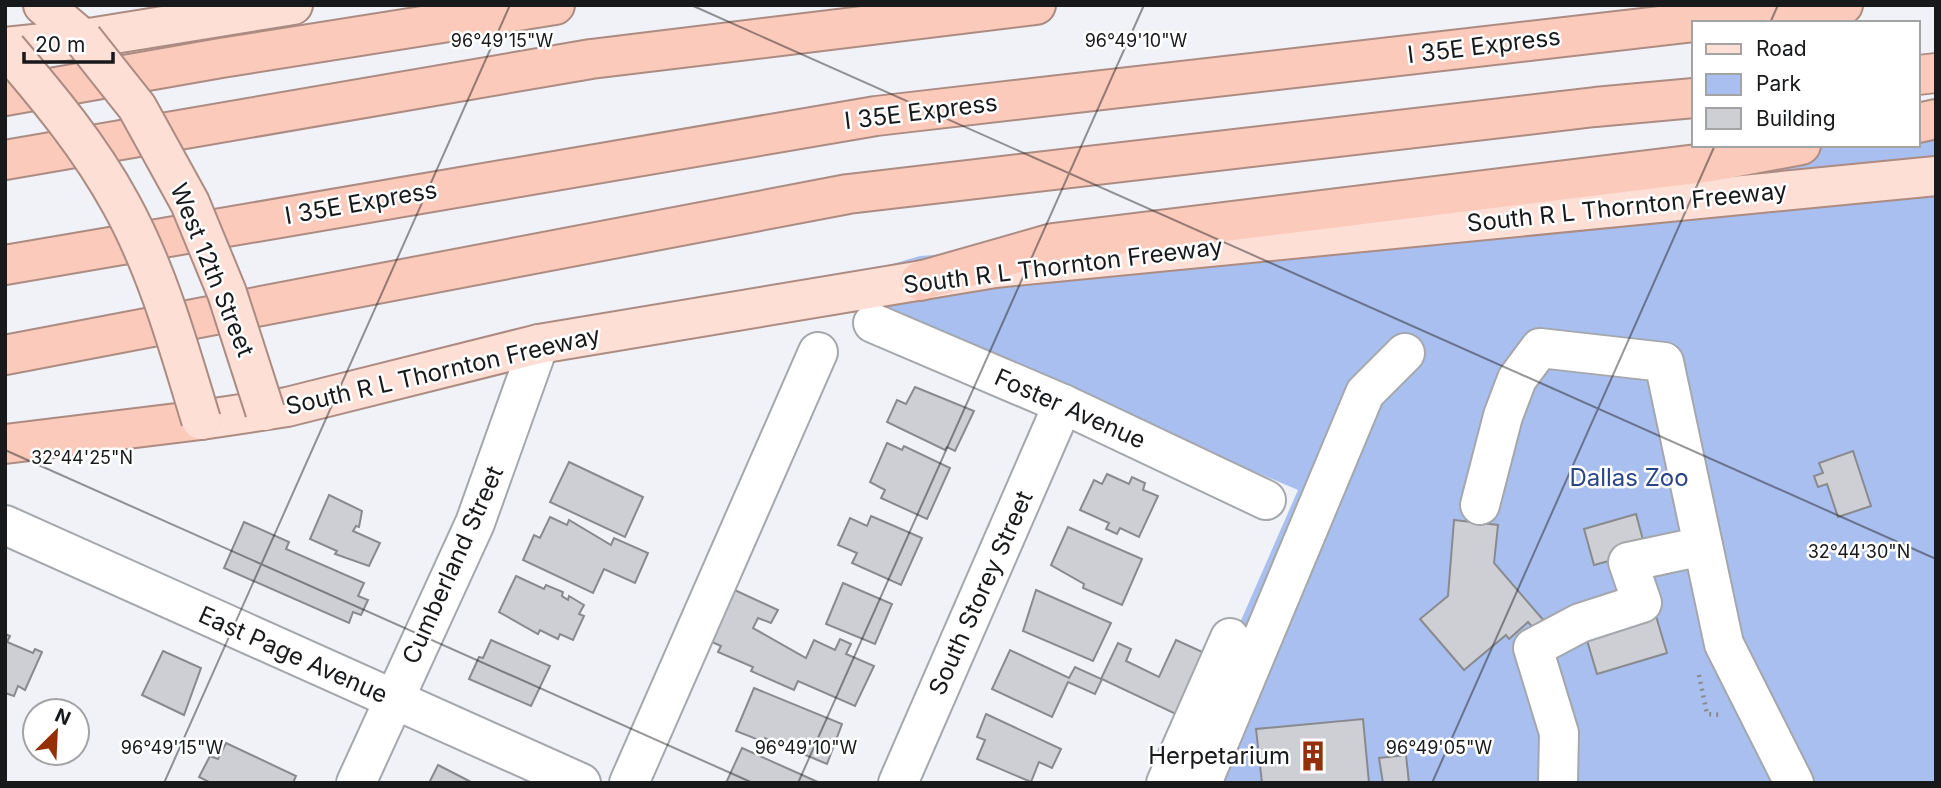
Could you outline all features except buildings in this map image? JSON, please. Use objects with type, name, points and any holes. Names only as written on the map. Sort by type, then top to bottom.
[{"type":"highway","points":[[5,96],[220,58],[555,5]]},
{"type":"highway","points":[[5,160],[591,59],[1037,5]]},
{"type":"highway","name":"I 35E Express","points":[[1704,21],[1843,5]]},
{"type":"highway","name":"I 35E Express","points":[[5,265],[876,116],[1692,22]]},
{"type":"highway","points":[[5,355],[848,194],[1595,107],[1692,98]]},
{"type":"highway","points":[[920,281],[1053,243],[1705,163],[1790,147]]},
{"type":"highway","points":[[5,444],[201,420]]},
{"type":"main road","name":"West 12th Street","points":[[43,5],[83,40],[137,107],[190,202],[227,293],[265,411]]},
{"type":"main road","points":[[6,48],[83,40],[293,5]]},
{"type":"main road","points":[[6,48],[68,120],[122,205],[166,307],[201,420]]},
{"type":"main road","name":"South R L Thornton Freeway","points":[[201,420],[265,411],[539,344],[995,268],[1936,176]]},
{"type":"street","name":"Foster Avenue","points":[[873,323],[1063,404],[1266,500]]},
{"type":"street","name":"Cumberland Street","points":[[356,783],[475,523],[539,344]]},
{"type":"street","points":[[1480,505],[1503,416],[1517,379],[1540,348],[1664,362],[1724,644],[1794,783]]},
{"type":"street","points":[[629,783],[818,352]]},
{"type":"street","points":[[1202,783],[1365,393],[1405,353]]},
{"type":"street","name":"South Storey Street","points":[[898,783],[1063,404]]},
{"type":"street","name":"East Page Avenue","points":[[5,525],[581,783]]},
{"type":"street","points":[[1558,783],[1559,733],[1533,648],[1580,623],[1642,603],[1628,562],[1703,546]]},
{"type":"street","points":[[1166,783],[1230,638]]},
{"type":"green space","name":"Dallas Zoo","points":[[1936,123],[1936,783],[1170,783],[1298,490],[817,286],[920,256],[1199,235],[1774,147],[1920,147],[1920,125]]},
{"type":"place","name":"Herpetarium","points":[[1313,756]]}]
